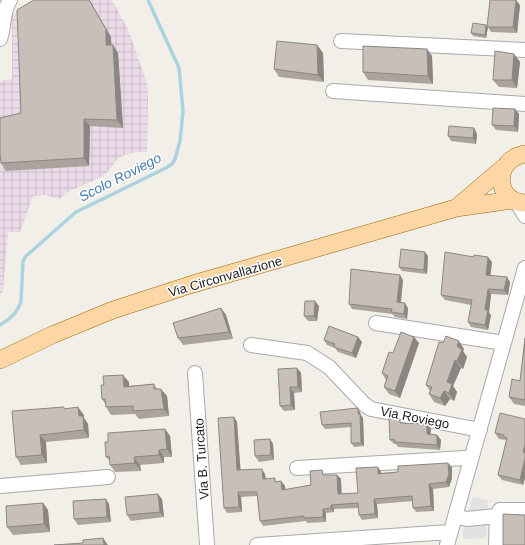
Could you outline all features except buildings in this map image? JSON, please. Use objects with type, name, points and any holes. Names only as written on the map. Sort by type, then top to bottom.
[{"type":"main road","name":"Via Circonvallazione","points":[[456,208],[503,168],[510,160],[523,153]]},
{"type":"main road","points":[[503,168],[501,175],[503,189],[507,195],[518,202]]},
{"type":"main road","name":"Via Circonvallazione","points":[[0,360],[52,335],[113,310],[193,284],[456,208],[518,202]]},
{"type":"street","points":[[0,39],[4,13],[10,0]]},
{"type":"street","points":[[341,41],[525,50]]},
{"type":"street","points":[[333,91],[525,104]]},
{"type":"street","points":[[518,202],[525,216]]},
{"type":"street","points":[[257,545],[449,538],[525,268]]},
{"type":"street","points":[[376,323],[504,343]]},
{"type":"street","name":"Via Roviego","points":[[251,345],[307,353],[329,367],[364,404],[371,409],[480,430]]},
{"type":"street","name":"Via B. Turcato","points":[[195,372],[207,545]]},
{"type":"street","points":[[297,468],[458,458],[471,459]]},
{"type":"street","points":[[0,486],[108,477]]},
{"type":"street","points":[[496,545],[497,516],[500,510],[525,510]]},
{"type":"street","points":[[455,516],[467,519],[497,516]]},
{"type":"shaded area","points":[[37,0],[112,0],[128,29],[147,83],[147,152],[136,152],[119,157],[105,175],[68,192],[60,199],[45,195],[33,196],[20,232],[8,232],[3,291],[0,296],[0,81],[12,79],[12,15]]},
{"type":"shaded area","points":[[473,497],[488,500],[486,538],[463,539],[463,531]]},
{"type":"waterway","name":"Scolo Roviego","points":[[0,325],[13,315],[21,302],[23,261],[26,256],[76,212],[166,168],[172,164],[175,159],[180,141],[183,111],[179,68],[148,0]]}]
